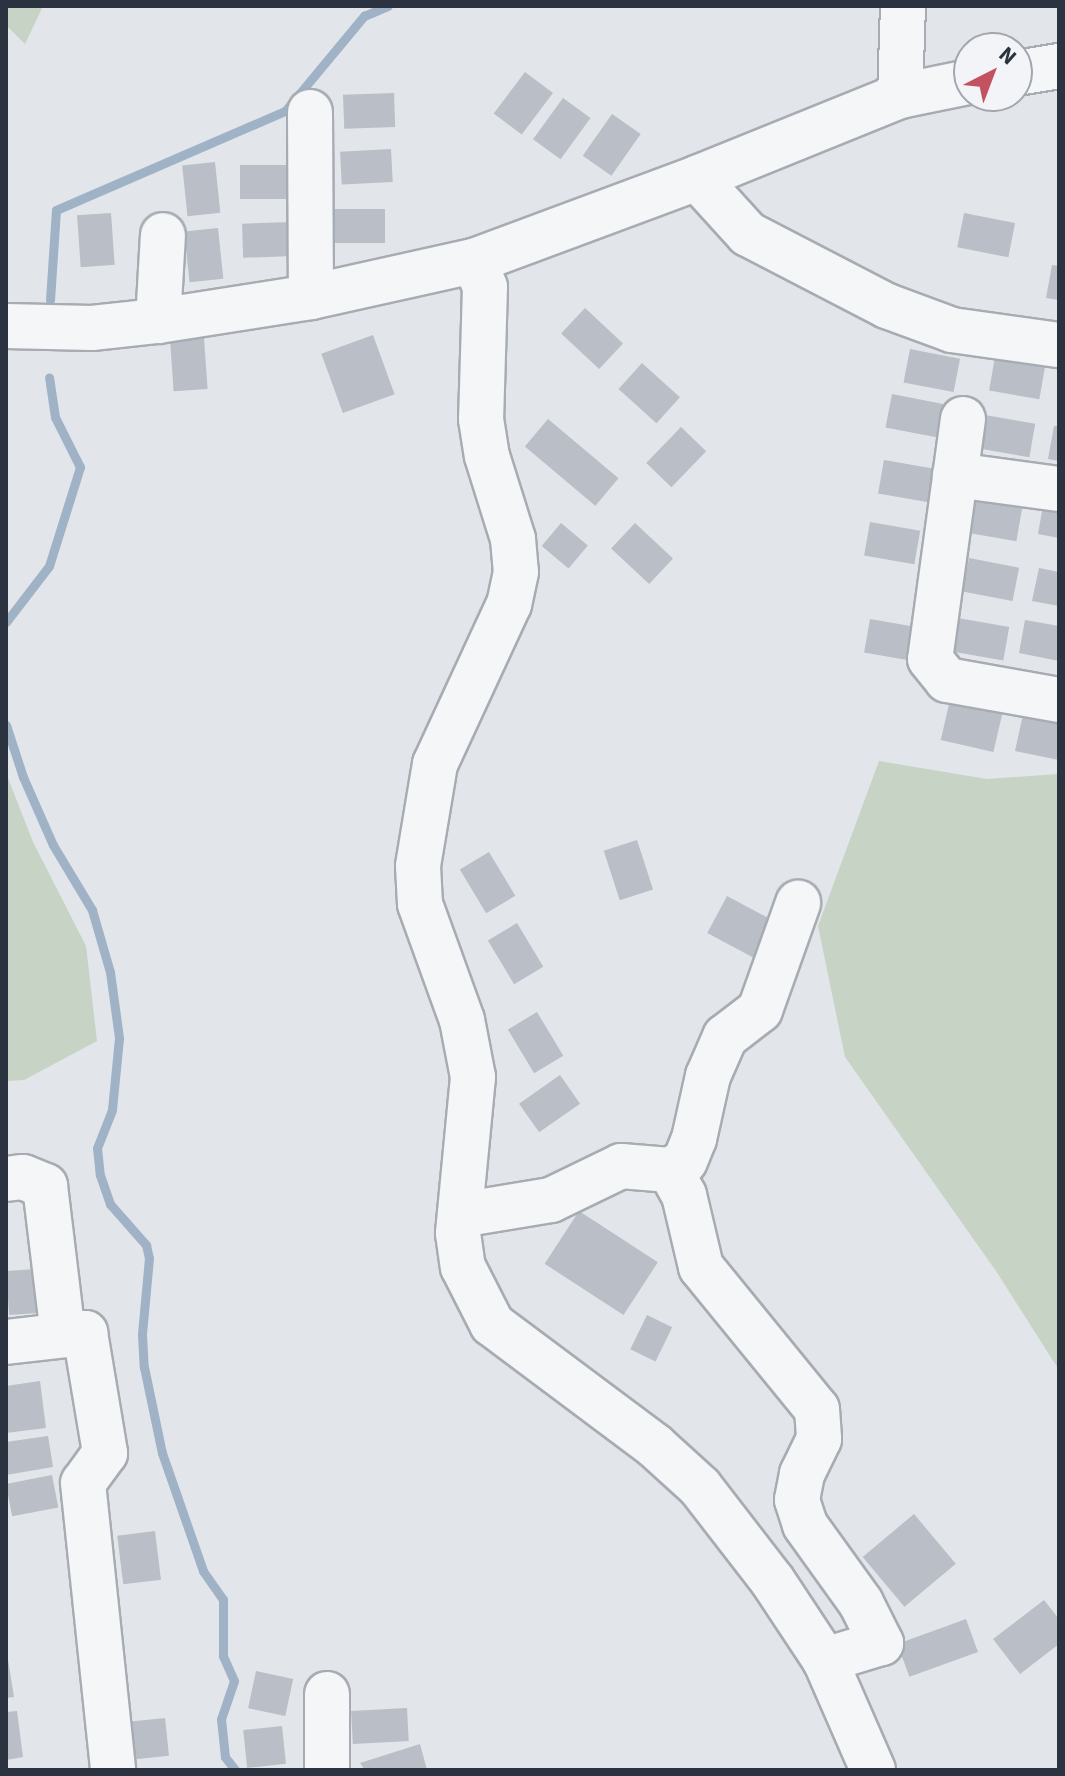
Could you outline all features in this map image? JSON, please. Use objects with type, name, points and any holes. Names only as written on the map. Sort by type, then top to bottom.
[{"type":"street","points":[[900,96],[903,6]]},
{"type":"street","points":[[1033,70],[1059,66]]},
{"type":"street","points":[[6,326],[92,328],[158,321],[311,297],[474,261],[697,178],[900,96],[953,85]]},
{"type":"street","points":[[310,112],[311,297]]},
{"type":"street","points":[[697,178],[748,234],[887,306],[952,330],[1059,345]]},
{"type":"street","points":[[158,321],[163,235]]},
{"type":"street","points":[[474,261],[485,287],[481,419],[487,456],[513,539],[516,572],[509,604],[435,764],[418,866],[420,904],[462,1020],[473,1077],[458,1233],[463,1267],[492,1324],[655,1446],[700,1487],[772,1580],[825,1660],[873,1770]]},
{"type":"street","points":[[963,419],[930,659],[947,680],[1059,700]]},
{"type":"street","points":[[955,475],[1059,489]]},
{"type":"street","points":[[460,1215],[551,1200],[621,1166],[670,1170],[685,1161],[694,1139],[708,1076],[725,1037],[760,1010],[798,903]]},
{"type":"street","points":[[670,1170],[684,1195],[701,1267],[817,1409],[819,1439],[802,1474],[797,1500],[805,1525],[861,1603],[881,1643],[825,1660]]},
{"type":"street","points":[[6,1179],[23,1177],[45,1186],[63,1335]]},
{"type":"street","points":[[6,1342],[85,1333],[105,1453],[83,1483],[113,1770]]},
{"type":"street","points":[[327,1694],[327,1770]]},
{"type":"green space","points":[[6,6],[43,6],[25,44],[6,25]]},
{"type":"green space","points":[[879,761],[987,779],[1059,774],[1059,1370],[996,1271],[845,1057],[818,926]]},
{"type":"green space","points":[[6,773],[33,842],[86,946],[97,1041],[24,1080],[6,1081]]},
{"type":"building","points":[[525,72],[553,93],[522,135],[494,114]]},
{"type":"building","points":[[394,93],[395,127],[344,129],[343,95]]},
{"type":"building","points":[[563,98],[591,118],[561,159],[533,139]]},
{"type":"building","points":[[612,114],[641,134],[611,176],[583,156]]},
{"type":"building","points":[[391,149],[393,182],[342,185],[340,152]]},
{"type":"building","points":[[215,162],[220,213],[188,216],[182,165]]},
{"type":"building","points":[[240,165],[292,165],[292,199],[240,199]]},
{"type":"building","points":[[333,209],[385,209],[385,243],[333,243]]},
{"type":"building","points":[[111,213],[115,265],[81,267],[77,215]]},
{"type":"building","points":[[964,213],[1015,223],[1008,257],[957,247]]},
{"type":"building","points":[[293,222],[294,256],[243,258],[242,224]]},
{"type":"building","points":[[218,228],[223,279],[190,282],[184,232]]},
{"type":"building","points":[[1052,265],[1059,266],[1059,300],[1046,298]]},
{"type":"building","points":[[585,308],[623,343],[599,369],[561,334]]},
{"type":"building","points":[[373,335],[395,394],[343,413],[321,354]]},
{"type":"building","points":[[204,338],[208,389],[174,391],[170,340]]},
{"type":"building","points":[[910,349],[960,359],[954,392],[904,382]]},
{"type":"building","points":[[995,357],[1045,366],[1039,399],[989,390]]},
{"type":"building","points":[[642,363],[680,397],[656,423],[619,389]]},
{"type":"building","points":[[892,394],[943,404],[937,437],[886,427]]},
{"type":"building","points":[[985,415],[1035,424],[1029,457],[979,448]]},
{"type":"building","points":[[548,419],[618,478],[595,506],[525,447]]},
{"type":"building","points":[[1054,426],[1059,426],[1059,461],[1048,459]]},
{"type":"building","points":[[681,427],[706,451],[671,487],[646,463]]},
{"type":"building","points":[[884,460],[934,469],[928,502],[878,493]]},
{"type":"building","points":[[972,499],[1022,508],[1016,541],[966,532]]},
{"type":"building","points":[[1044,500],[1059,503],[1059,538],[1038,534]]},
{"type":"building","points":[[870,522],[920,531],[914,564],[864,555]]},
{"type":"building","points":[[561,523],[588,545],[569,568],[542,546]]},
{"type":"building","points":[[635,523],[673,558],[649,584],[611,549]]},
{"type":"building","points":[[969,558],[1019,568],[1013,601],[963,591]]},
{"type":"building","points":[[1039,568],[1059,572],[1059,606],[1032,601]]},
{"type":"building","points":[[958,618],[1009,627],[1003,661],[952,651]]},
{"type":"building","points":[[870,619],[920,628],[914,661],[864,652]]},
{"type":"building","points":[[1025,620],[1059,626],[1059,661],[1019,653]]},
{"type":"building","points":[[950,700],[1003,712],[993,752],[941,740]]},
{"type":"building","points":[[1024,710],[1059,718],[1059,760],[1015,751]]},
{"type":"building","points":[[637,840],[653,889],[620,900],[604,851]]},
{"type":"building","points":[[489,852],[515,896],[486,913],[460,870]]},
{"type":"building","points":[[727,896],[774,921],[754,958],[707,933]]},
{"type":"building","points":[[517,923],[543,967],[514,984],[488,941]]},
{"type":"building","points":[[537,1012],[563,1056],[534,1073],[508,1030]]},
{"type":"building","points":[[560,1075],[580,1104],[539,1132],[519,1104]]},
{"type":"building","points":[[579,1211],[658,1262],[624,1315],[545,1264]]},
{"type":"building","points":[[36,1269],[39,1313],[9,1315],[6,1271]]},
{"type":"building","points":[[647,1315],[672,1327],[656,1361],[630,1349]]},
{"type":"building","points":[[40,1381],[46,1428],[6,1433],[6,1386]]},
{"type":"building","points":[[48,1436],[53,1467],[6,1475],[6,1442]]},
{"type":"building","points":[[52,1475],[58,1507],[12,1516],[6,1484]]},
{"type":"building","points":[[914,1514],[956,1564],[904,1607],[863,1557]]},
{"type":"building","points":[[155,1531],[161,1580],[123,1584],[117,1536]]},
{"type":"building","points":[[1044,1600],[1059,1619],[1059,1644],[1020,1674],[993,1639]]},
{"type":"building","points":[[966,1619],[978,1652],[909,1677],[897,1644]]},
{"type":"building","points":[[6,1647],[14,1697],[6,1698]]},
{"type":"building","points":[[256,1671],[293,1679],[285,1716],[248,1708]]},
{"type":"building","points":[[407,1708],[409,1741],[353,1744],[351,1711]]},
{"type":"building","points":[[17,1711],[23,1757],[6,1760],[6,1712]]},
{"type":"building","points":[[165,1718],[169,1756],[130,1760],[126,1722]]},
{"type":"building","points":[[282,1726],[286,1764],[247,1768],[243,1730]]},
{"type":"building","points":[[420,1744],[427,1770],[365,1770],[360,1763]]},
{"type":"waterway","points":[[50,300],[56,210],[285,111],[364,16],[388,6]]},
{"type":"waterway","points":[[6,622],[49,566],[80,467],[55,417],[49,377]]},
{"type":"waterway","points":[[6,725],[23,777],[53,845],[92,910],[110,972],[119,1038],[112,1110],[97,1148],[100,1175],[110,1204],[146,1245],[149,1258],[142,1334],[144,1367],[162,1453],[203,1571],[223,1600],[223,1656],[234,1681],[221,1719],[225,1757],[235,1770]]}]
